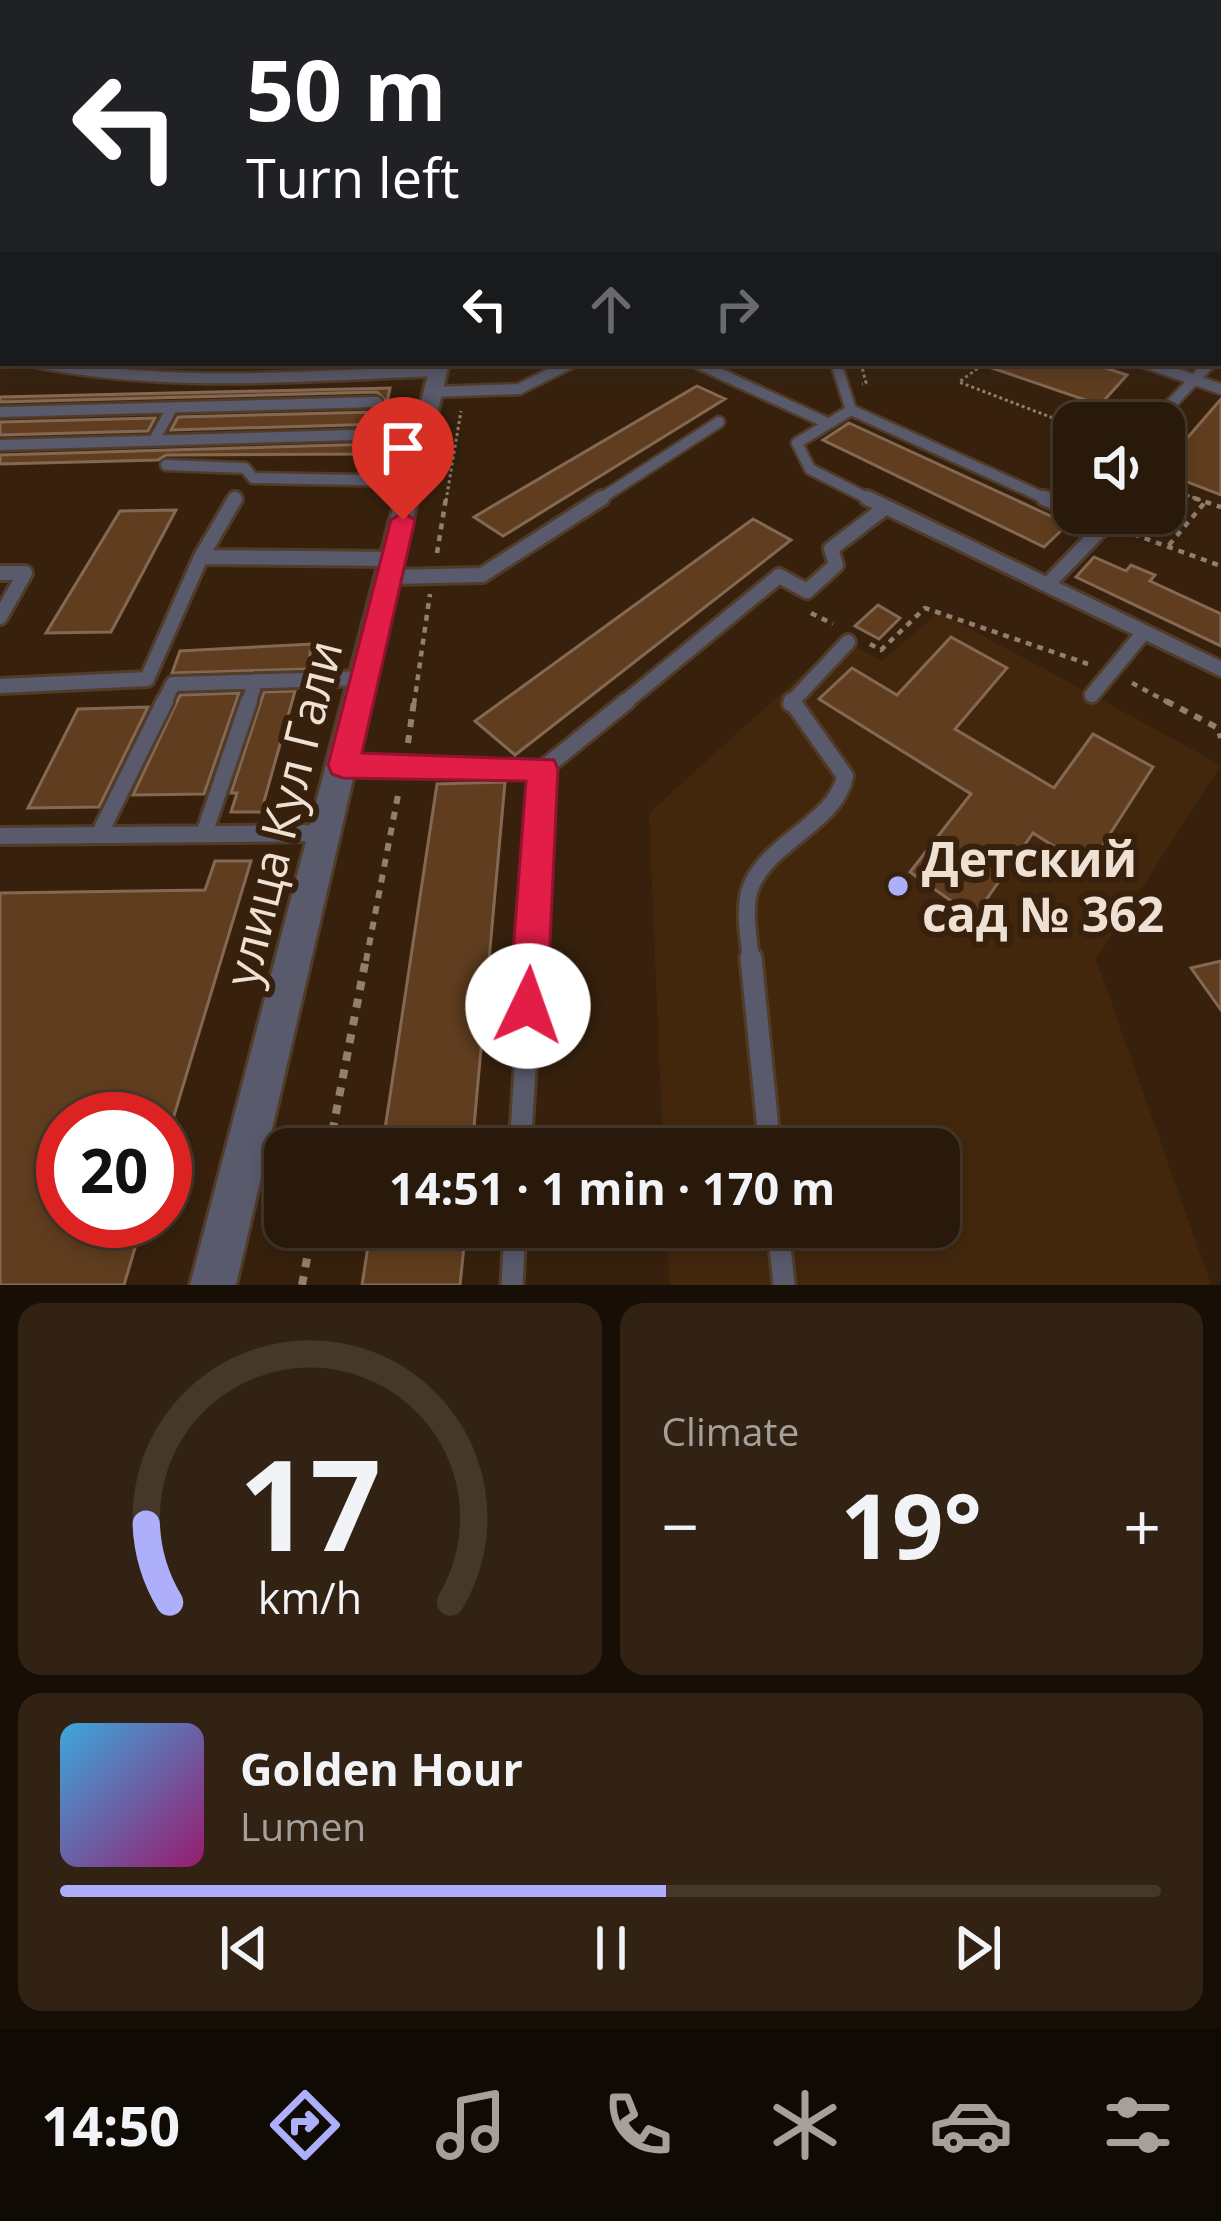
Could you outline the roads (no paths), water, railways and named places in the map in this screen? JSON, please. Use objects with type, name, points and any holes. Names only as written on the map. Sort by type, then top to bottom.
[{"type":"street","name":"улица Кул Гали","points":[[213,1285],[437,375]]},
{"type":"lane","points":[[52,366],[90,375],[144,378],[437,375],[519,389],[565,366]]},
{"type":"lane","points":[[704,366],[825,422]]},
{"type":"lane","points":[[837,366],[851,410],[1053,501]]},
{"type":"lane","points":[[1154,366],[1221,389]]},
{"type":"lane","points":[[1175,402],[1208,366]]},
{"type":"lane","points":[[0,412],[377,402]]},
{"type":"lane","points":[[154,440],[172,407]]},
{"type":"lane","points":[[851,410],[797,443],[810,469],[1221,669]]},
{"type":"lane","points":[[202,557],[482,575],[719,422]]},
{"type":"lane","points":[[0,445],[424,433]]},
{"type":"lane","points":[[166,465],[245,468],[253,478],[412,481]]},
{"type":"lane","points":[[0,686],[147,679],[202,557],[235,499]]},
{"type":"lane","points":[[343,765],[543,769],[779,576],[807,591],[836,565],[831,549],[886,507]]},
{"type":"lane","points":[[1047,585],[1095,534]]},
{"type":"lane","points":[[0,573],[25,573],[0,617]]},
{"type":"lane","points":[[1092,694],[1144,632]]},
{"type":"lane","points":[[768,1128],[747,922],[752,885],[774,856],[842,792],[845,776],[790,703],[850,636]]},
{"type":"lane","points":[[99,835],[173,684],[365,678]]},
{"type":"lane","points":[[204,834],[256,681]]},
{"type":"lane","points":[[521,1128],[543,769]]},
{"type":"lane","points":[[0,836],[326,832]]},
{"type":"lane","points":[[512,1285],[514,1248]]},
{"type":"lane","points":[[780,1248],[784,1285]]},
{"type":"place","name":"Детский сад № 362","points":[[898,886]]}]
